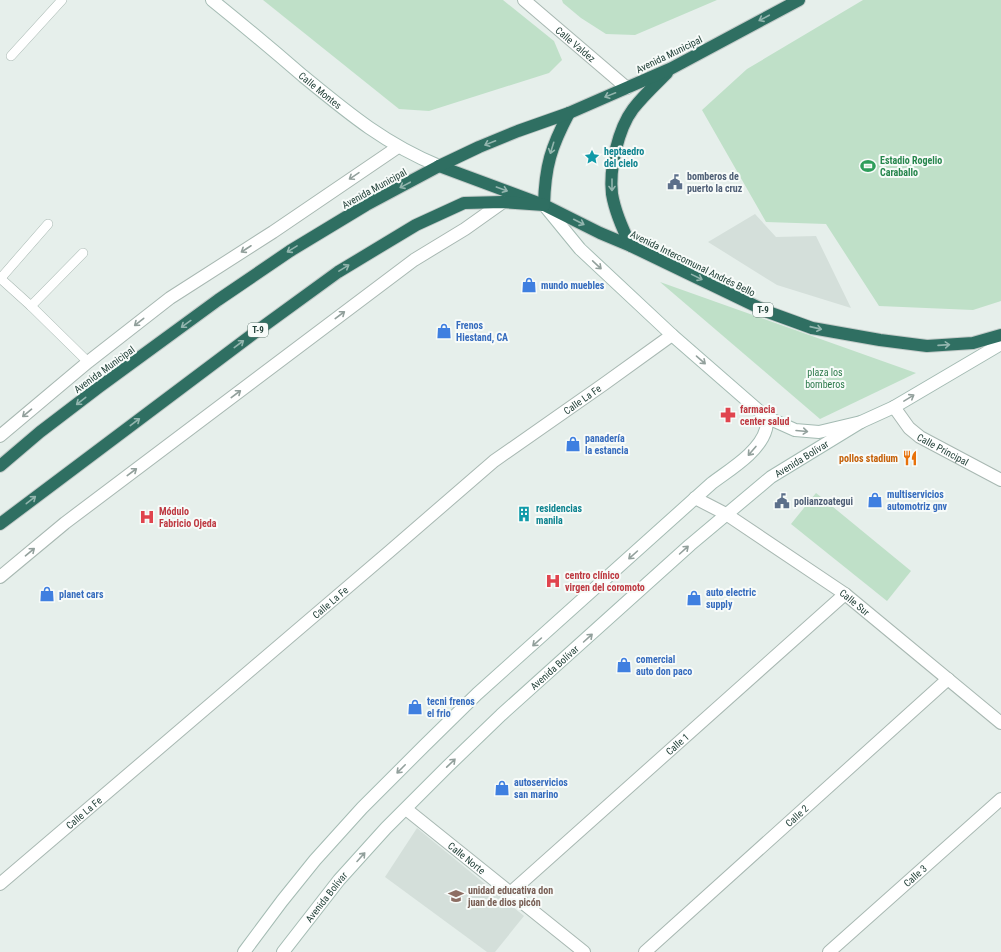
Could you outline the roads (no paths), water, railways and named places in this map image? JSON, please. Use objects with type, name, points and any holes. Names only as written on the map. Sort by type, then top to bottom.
[{"type":"highway","name":"Avenida Municipal","points":[[0,466],[40,432],[99,386],[218,300],[290,250],[366,205],[439,166],[479,147],[568,113],[672,68],[799,0]]},
{"type":"highway","points":[[631,246],[621,227],[612,194],[612,170],[620,132],[633,109],[672,68]]},
{"type":"highway","points":[[544,205],[547,165],[555,139],[568,113]]},
{"type":"highway","name":"T-9","points":[[439,166],[544,205]]},
{"type":"highway","name":"T-9","points":[[0,524],[338,272],[416,225],[464,203],[503,202],[544,205]]},
{"type":"highway","name":"Avenida Intercomunal Andrés Bello","points":[[544,205],[768,312],[812,328],[880,340],[927,346],[973,343],[1001,335]]},
{"type":"street","name":"Calle Montes","points":[[212,0],[351,115],[398,147],[439,166]]},
{"type":"street","name":"Calle Valdez","points":[[524,0],[627,88]]},
{"type":"street","name":"Avenida Municipal","points":[[0,436],[88,362],[170,298],[273,232],[398,147]]},
{"type":"street","points":[[0,577],[65,523],[414,260],[465,229],[503,202]]},
{"type":"street","points":[[544,205],[580,249],[672,335],[766,417],[795,430],[819,432],[861,422],[894,407],[1001,344]]},
{"type":"street","name":"Calle La Fe","points":[[0,884],[390,552],[494,461],[672,335]]},
{"type":"street","name":"Calle Principal","points":[[894,407],[909,428],[920,437],[1001,480]]},
{"type":"street","points":[[244,952],[282,901],[362,808],[477,694],[712,483],[747,457],[761,440],[767,428],[766,417]]},
{"type":"street","name":"Avenida Bolívar","points":[[283,952],[339,880],[406,809],[501,715],[726,514],[771,477],[861,422]]},
{"type":"street","name":"Calle Sur","points":[[695,498],[726,514],[845,594],[1001,723]]},
{"type":"street","name":"Calle 1","points":[[510,893],[845,594]]},
{"type":"street","name":"Calle 2","points":[[645,952],[948,679]]},
{"type":"street","name":"Calle 3","points":[[829,952],[1001,799]]},
{"type":"street","name":"Calle Norte","points":[[406,809],[584,952]]},
{"type":"lane","points":[[11,56],[62,0]]},
{"type":"lane","points":[[48,224],[0,278],[88,362]]},
{"type":"lane","points":[[31,306],[83,253]]},
{"type":"place","name":"heptaedro del cielo","points":[[592,157]]},
{"type":"place","name":"Estadio Rogelio Caraballo","points":[[868,166]]},
{"type":"place","name":"bomberos de puerto la cruz","points":[[675,182]]},
{"type":"place","name":"mundo muebles","points":[[529,285]]},
{"type":"place","name":"Frenos Hiestand, CA","points":[[444,331]]},
{"type":"place","name":"farmacia center salud","points":[[728,415]]},
{"type":"place","name":"panadería la estancia","points":[[573,444]]},
{"type":"place","name":"pollos stadium","points":[[910,458]]},
{"type":"place","name":"multiservicios automotriz gnv","points":[[875,500]]},
{"type":"place","name":"polianzoategui","points":[[782,501]]},
{"type":"place","name":"residencias manila","points":[[524,514]]},
{"type":"place","name":"Módulo Fabricio Ojeda","points":[[147,517]]},
{"type":"place","name":"centro clínico virgen del coromoto","points":[[553,581]]},
{"type":"place","name":"planet cars","points":[[47,594]]},
{"type":"place","name":"auto electric supply","points":[[694,598]]},
{"type":"place","name":"comercial auto don paco","points":[[624,665]]},
{"type":"place","name":"tecni frenos el frio","points":[[415,707]]},
{"type":"place","name":"autoservicios san marino","points":[[502,788]]},
{"type":"place","name":"unidad educativa don juan de dios picón","points":[[456,896]]},
{"type":"park label","name":"plaza los bomberos","points":[[825,378]]}]
